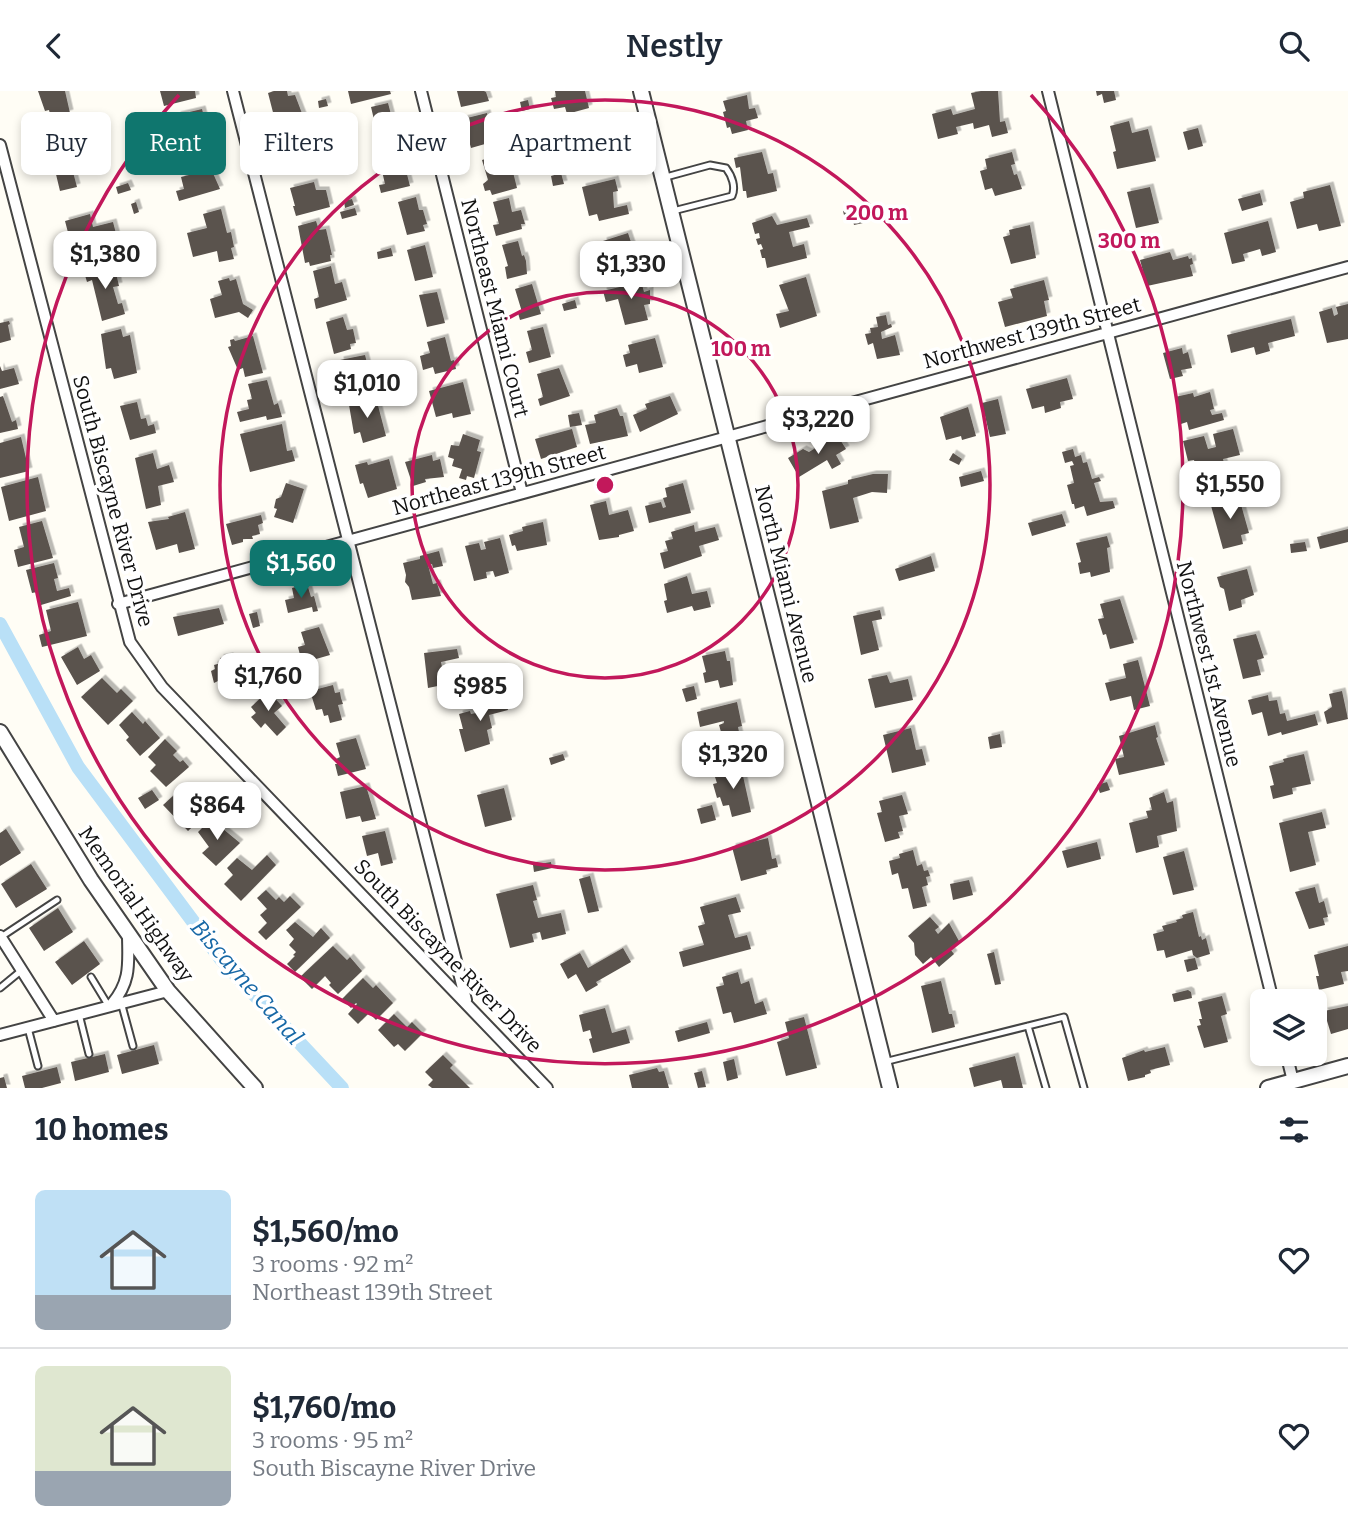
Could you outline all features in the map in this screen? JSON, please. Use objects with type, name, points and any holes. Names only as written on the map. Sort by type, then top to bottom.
[{"type":"street","points":[[233,91],[466,1001]]},
{"type":"street","name":"Northeast Miami Court","points":[[421,91],[522,493]]},
{"type":"street","name":"North Miami Avenue","points":[[641,91],[890,1088]]},
{"type":"street","name":"Northwest 1st Avenue","points":[[1048,91],[1270,989]]},
{"type":"street","name":"South Biscayne River Drive","points":[[0,145],[130,642],[162,687],[547,1088]]},
{"type":"street","name":"Northwest 139th Street","points":[[727,437],[1348,267]]},
{"type":"street","name":"Northeast 139th Street","points":[[118,604],[727,437]]},
{"type":"street","name":"Memorial Highway","points":[[0,732],[91,880],[167,991],[255,1088]]},
{"type":"street","points":[[114,1004],[127,981],[128,933]]},
{"type":"street","points":[[1,937],[54,1021]]},
{"type":"street","points":[[0,1035],[167,991]]},
{"type":"street","points":[[1289,1066],[1293,1081]]},
{"type":"street","points":[[1268,1088],[1348,1066]]},
{"type":"lane","points":[[663,178],[716,164],[726,168],[732,177],[734,192],[727,199],[671,211]]},
{"type":"lane","points":[[1,937],[57,900]]},
{"type":"lane","points":[[0,988],[22,970]]},
{"type":"lane","points":[[90,977],[114,1004],[133,1046]]},
{"type":"lane","points":[[79,1014],[89,1054]]},
{"type":"lane","points":[[884,1062],[1064,1017],[1084,1088]]},
{"type":"lane","points":[[1028,1026],[1046,1088]]},
{"type":"lane","points":[[28,1028],[38,1066]]},
{"type":"building","points":[[38,91],[65,91],[70,112],[45,111]]},
{"type":"building","points":[[160,91],[195,91],[196,98],[164,106]]},
{"type":"building","points":[[287,91],[288,96],[295,95],[301,112],[273,112],[268,93]]},
{"type":"building","points":[[348,91],[390,91],[391,94],[351,104]]},
{"type":"building","points":[[457,91],[484,91],[489,101],[461,107]]},
{"type":"building","points":[[555,91],[585,91],[589,108],[574,112],[566,112],[565,107],[554,109],[551,98],[556,97]]},
{"type":"building","points":[[998,91],[1000,122],[1005,121],[1008,133],[992,137],[989,125],[974,129],[973,123],[956,127],[958,134],[938,139],[932,114],[951,109],[953,115],[975,109],[971,93]]},
{"type":"building","points":[[1096,91],[1114,91],[1116,100],[1104,103],[1102,94],[1097,96]]},
{"type":"building","points":[[747,95],[749,109],[755,108],[758,118],[746,121],[748,130],[732,134],[730,127],[727,128],[723,101]]},
{"type":"building","points":[[326,99],[328,106],[319,108],[318,101]]},
{"type":"building","points":[[528,100],[530,109],[522,111],[520,102]]},
{"type":"building","points":[[388,103],[390,112],[372,112],[371,107]]},
{"type":"building","points":[[484,114],[484,144],[471,148],[470,144],[470,117]]},
{"type":"building","points":[[1129,121],[1132,133],[1148,129],[1156,161],[1117,169],[1110,126]]},
{"type":"building","points":[[1198,128],[1203,146],[1188,150],[1183,132]]},
{"type":"building","points":[[762,152],[768,174],[773,173],[777,191],[747,198],[746,191],[743,191],[740,167],[736,168],[734,158]]},
{"type":"building","points":[[1012,152],[1015,164],[1011,165],[1022,189],[995,196],[992,188],[985,190],[980,171],[987,169],[985,159]]},
{"type":"building","points":[[56,175],[74,175],[77,187],[60,191]]},
{"type":"building","points":[[214,175],[220,189],[179,201],[176,191],[184,189],[181,177]]},
{"type":"building","points":[[383,175],[407,175],[410,186],[381,193],[379,185],[385,184]]},
{"type":"building","points":[[486,175],[514,175],[517,188],[492,195],[490,190],[485,191],[483,184],[488,180]]},
{"type":"building","points":[[562,175],[564,184],[553,186],[551,176]]},
{"type":"building","points":[[615,179],[618,191],[613,192],[614,208],[627,205],[629,214],[599,221],[597,214],[589,216],[582,187]]},
{"type":"building","points":[[314,182],[316,190],[326,190],[330,207],[296,216],[290,188]]},
{"type":"building","points":[[128,183],[131,190],[118,194],[116,187]]},
{"type":"building","points":[[1330,185],[1341,226],[1319,231],[1317,224],[1297,229],[1290,202],[1304,198],[1303,192]]},
{"type":"building","points":[[1150,187],[1159,223],[1136,228],[1127,192]]},
{"type":"building","points":[[1260,193],[1263,205],[1242,211],[1238,199]]},
{"type":"building","points":[[416,197],[419,210],[423,210],[427,224],[423,225],[425,231],[407,235],[398,202]]},
{"type":"building","points":[[509,198],[512,212],[521,210],[525,224],[521,224],[522,229],[496,236],[493,225],[499,224],[493,202]]},
{"type":"building","points":[[352,199],[354,205],[345,208],[344,201]]},
{"type":"building","points":[[136,202],[139,212],[134,214],[131,204]]},
{"type":"building","points":[[355,208],[357,215],[342,219],[340,212]]},
{"type":"building","points":[[221,209],[227,233],[231,232],[234,259],[219,262],[217,251],[193,257],[187,233],[207,228],[203,214]]},
{"type":"building","points":[[852,209],[854,214],[860,213],[863,223],[846,223],[843,211]]},
{"type":"building","points":[[90,214],[93,227],[113,222],[119,245],[71,258],[68,245],[71,244],[65,221]]},
{"type":"building","points":[[772,216],[777,225],[807,218],[810,227],[789,232],[793,247],[804,244],[807,258],[767,268],[760,250],[763,249],[756,239],[760,238],[759,233],[755,234],[752,223]]},
{"type":"building","points":[[316,221],[319,230],[326,229],[332,255],[331,261],[310,266],[309,262],[305,263],[298,226]]},
{"type":"building","points":[[1268,221],[1276,252],[1262,256],[1260,249],[1243,254],[1245,261],[1232,264],[1224,233]]},
{"type":"building","points":[[1030,225],[1036,258],[1011,264],[1003,237],[1010,235],[1009,230]]},
{"type":"building","points":[[628,233],[632,245],[624,247],[627,267],[604,273],[598,254],[605,250],[603,241]]},
{"type":"building","points":[[518,241],[526,261],[527,274],[507,279],[505,267],[508,266],[502,245]]},
{"type":"building","points":[[425,245],[433,277],[415,281],[407,250]]},
{"type":"building","points":[[391,248],[393,256],[378,259],[377,252]]},
{"type":"building","points":[[1170,252],[1173,260],[1188,256],[1189,259],[1192,258],[1193,264],[1190,265],[1193,276],[1147,286],[1140,260]]},
{"type":"building","points":[[106,261],[110,274],[116,273],[119,286],[113,287],[118,304],[122,303],[125,314],[102,321],[92,280],[87,282],[84,272],[98,269],[96,264]]},
{"type":"building","points":[[331,266],[335,284],[342,282],[347,300],[316,309],[314,299],[319,297],[313,271]]},
{"type":"building","points":[[806,277],[817,316],[780,328],[776,314],[789,311],[779,285]]},
{"type":"building","points":[[229,278],[230,281],[236,279],[243,304],[253,310],[248,318],[239,312],[215,318],[210,299],[222,295],[218,281]]},
{"type":"building","points":[[633,280],[634,283],[641,281],[644,292],[650,290],[650,304],[644,305],[648,320],[625,325],[618,299],[606,302],[603,291],[628,285],[627,281]]},
{"type":"building","points":[[1044,280],[1049,300],[1044,301],[1047,316],[1005,327],[998,302],[1013,298],[1010,289]]},
{"type":"building","points":[[532,284],[541,314],[520,320],[518,313],[522,312],[515,289]]},
{"type":"building","points":[[437,292],[445,323],[427,327],[419,295]]},
{"type":"building","points":[[575,300],[577,308],[564,311],[562,304]]},
{"type":"building","points":[[1348,304],[1348,339],[1327,343],[1319,312],[1332,308],[1334,316],[1338,314],[1336,307]]},
{"type":"building","points":[[886,315],[888,325],[891,324],[892,327],[881,332],[882,339],[895,335],[900,355],[877,359],[873,343],[868,345],[865,334],[871,333],[870,328],[878,327],[876,317]]},
{"type":"building","points":[[343,317],[347,330],[353,329],[356,343],[350,344],[351,349],[334,354],[326,322]]},
{"type":"building","points":[[1291,319],[1295,336],[1268,343],[1270,351],[1256,355],[1254,347],[1231,353],[1227,335]]},
{"type":"building","points":[[9,321],[11,340],[0,343],[0,323]]},
{"type":"building","points":[[543,327],[551,357],[529,363],[526,352],[532,350],[527,331]]},
{"type":"building","points":[[121,329],[123,337],[130,335],[137,373],[114,379],[111,368],[106,369],[101,334]]},
{"type":"building","points":[[253,336],[263,373],[245,377],[243,368],[238,370],[228,347],[231,346],[230,340]]},
{"type":"building","points":[[445,337],[451,361],[454,360],[456,369],[435,374],[433,367],[423,370],[420,356],[430,353],[427,342]]},
{"type":"building","points":[[655,338],[663,367],[639,373],[637,364],[626,367],[623,355],[630,353],[628,345]]},
{"type":"building","points":[[1182,348],[1183,354],[1188,352],[1192,368],[1181,370],[1183,376],[1170,379],[1163,353]]},
{"type":"building","points":[[365,355],[373,386],[359,390],[360,395],[346,398],[343,385],[346,384],[340,360]]},
{"type":"building","points":[[0,366],[2,371],[14,368],[19,384],[0,389]]},
{"type":"building","points":[[559,368],[570,396],[540,406],[538,399],[543,397],[537,374]]},
{"type":"building","points":[[1067,378],[1073,399],[1060,402],[1061,408],[1045,413],[1044,406],[1032,409],[1026,389]]},
{"type":"building","points":[[267,380],[274,405],[278,403],[282,417],[267,420],[266,416],[240,422],[237,412],[249,409],[247,400],[252,399],[248,384]]},
{"type":"building","points":[[463,382],[471,414],[453,418],[452,413],[436,417],[429,391]]},
{"type":"building","points":[[1210,392],[1214,409],[1210,410],[1212,415],[1222,413],[1224,420],[1189,430],[1187,422],[1181,424],[1175,397],[1193,393],[1194,397]]},
{"type":"building","points":[[3,396],[12,422],[16,420],[18,429],[0,433],[0,397]]},
{"type":"building","points":[[670,396],[678,414],[640,432],[633,415],[647,409],[645,404]]},
{"type":"building","points":[[376,398],[386,436],[363,443],[360,432],[354,434],[349,405]]},
{"type":"building","points":[[998,399],[1006,434],[990,437],[982,403]]},
{"type":"building","points":[[137,402],[141,419],[146,418],[148,426],[154,424],[156,433],[130,440],[120,406]]},
{"type":"building","points":[[968,407],[976,436],[962,440],[961,436],[946,440],[940,417]]},
{"type":"building","points":[[617,408],[620,416],[623,416],[628,436],[590,444],[585,425],[596,423],[594,415]]},
{"type":"building","points":[[579,413],[582,425],[570,427],[568,415]]},
{"type":"building","points":[[282,424],[287,451],[292,450],[295,461],[250,472],[240,434]]},
{"type":"building","points":[[572,429],[577,447],[541,459],[535,439]]},
{"type":"building","points":[[1233,429],[1240,455],[1223,459],[1228,479],[1205,484],[1200,467],[1196,468],[1194,460],[1188,461],[1183,441],[1204,436],[1208,449],[1216,447],[1213,434]]},
{"type":"building","points":[[463,434],[480,440],[477,451],[481,452],[474,478],[467,476],[466,480],[459,478],[462,469],[452,466],[454,459],[448,457],[451,445],[459,446]]},
{"type":"building","points":[[837,435],[846,449],[836,455],[841,464],[832,469],[827,460],[799,477],[788,458],[803,449],[809,452],[825,439],[826,441]]},
{"type":"building","points":[[21,437],[29,471],[0,478],[0,443]]},
{"type":"building","points":[[1073,449],[1075,457],[1081,455],[1083,463],[1087,462],[1092,479],[1099,477],[1101,481],[1094,483],[1100,502],[1113,501],[1115,508],[1087,516],[1084,506],[1075,509],[1067,485],[1074,483],[1070,466],[1074,465],[1072,461],[1065,463],[1062,452]]},
{"type":"building","points":[[153,453],[157,469],[169,465],[174,482],[158,486],[161,505],[146,509],[135,458]]},
{"type":"building","points":[[953,453],[962,459],[959,465],[949,460]]},
{"type":"building","points":[[432,455],[433,461],[440,459],[444,477],[425,479],[426,482],[413,486],[405,462]]},
{"type":"building","points":[[389,459],[397,489],[368,498],[363,483],[360,484],[355,465],[367,462],[368,465]]},
{"type":"building","points":[[981,471],[984,481],[961,487],[959,477]]},
{"type":"building","points":[[873,474],[888,474],[887,493],[872,492],[853,498],[859,522],[830,529],[822,491],[848,484],[848,480]]},
{"type":"building","points":[[38,477],[46,511],[9,521],[1,487]]},
{"type":"building","points":[[286,483],[304,489],[293,523],[274,517],[276,499],[281,497]]},
{"type":"building","points":[[683,483],[691,513],[649,523],[645,506],[661,502],[663,508],[666,507],[663,498],[667,497],[665,488]]},
{"type":"building","points":[[1238,494],[1249,533],[1241,535],[1243,544],[1223,549],[1210,502]]},
{"type":"building","points":[[606,501],[609,515],[628,510],[634,531],[599,540],[590,505]]},
{"type":"building","points":[[185,512],[195,549],[179,553],[177,544],[156,550],[148,522],[169,519],[168,517]]},
{"type":"building","points":[[1062,514],[1066,526],[1032,536],[1028,523]]},
{"type":"building","points":[[261,515],[263,523],[258,525],[260,534],[232,545],[226,524]]},
{"type":"building","points":[[42,521],[53,558],[18,567],[14,550],[24,547],[19,527]]},
{"type":"building","points":[[543,522],[547,545],[517,551],[515,545],[512,546],[509,535],[523,531],[522,527]]},
{"type":"building","points":[[694,525],[695,532],[715,527],[719,540],[699,546],[702,556],[664,569],[660,553],[668,551],[665,541],[673,539],[671,532]]},
{"type":"building","points":[[1348,529],[1348,542],[1320,549],[1317,537]]},
{"type":"building","points":[[1107,536],[1110,572],[1091,577],[1090,572],[1080,574],[1078,563],[1081,562],[1076,543]]},
{"type":"building","points":[[500,538],[509,573],[495,577],[493,571],[486,572],[487,578],[474,581],[465,546],[479,543],[481,550],[486,549],[484,542]]},
{"type":"building","points":[[1305,542],[1307,551],[1291,553],[1290,544]]},
{"type":"building","points":[[439,551],[443,566],[433,568],[432,564],[428,565],[433,584],[437,583],[441,596],[412,600],[405,582],[403,563]]},
{"type":"building","points":[[931,556],[935,571],[899,581],[895,569]]},
{"type":"building","points":[[54,563],[58,578],[54,579],[57,591],[69,588],[71,596],[41,605],[37,592],[32,593],[26,570]]},
{"type":"building","points":[[1247,569],[1254,595],[1241,600],[1242,607],[1229,611],[1224,589],[1220,587],[1217,577]]},
{"type":"building","points":[[687,576],[692,594],[707,591],[711,607],[694,611],[692,606],[667,613],[664,584]]},
{"type":"building","points":[[307,584],[318,611],[313,612],[312,607],[288,613],[285,600],[294,598],[292,588]]},
{"type":"building","points":[[1120,599],[1134,643],[1110,649],[1098,619],[1104,618],[1100,604]]},
{"type":"building","points":[[78,602],[87,636],[42,647],[39,635],[51,631],[46,610]]},
{"type":"building","points":[[219,608],[224,624],[178,636],[173,617]]},
{"type":"building","points":[[880,610],[882,619],[872,621],[879,650],[861,655],[853,616]]},
{"type":"building","points":[[257,612],[260,626],[253,628],[249,614]]},
{"type":"building","points":[[319,627],[330,655],[302,663],[298,647],[305,645],[301,632]]},
{"type":"building","points":[[1256,634],[1264,658],[1257,660],[1261,675],[1243,679],[1233,639]]},
{"type":"building","points":[[78,647],[84,659],[91,655],[100,671],[77,685],[61,657]]},
{"type":"building","points":[[457,649],[459,658],[441,662],[443,672],[459,669],[462,681],[428,688],[424,653]]},
{"type":"building","points":[[725,651],[727,661],[730,661],[733,685],[720,688],[718,680],[705,683],[703,673],[706,672],[702,656]]},
{"type":"building","points":[[230,656],[233,670],[238,669],[240,676],[235,677],[236,681],[219,686],[218,681],[214,683],[211,671],[215,669],[214,665],[221,663],[220,658]]},
{"type":"building","points":[[1138,660],[1150,706],[1134,710],[1131,696],[1110,701],[1105,683],[1126,678],[1123,664]]},
{"type":"building","points":[[887,675],[890,683],[908,679],[913,700],[875,708],[868,679]]},
{"type":"building","points":[[102,678],[117,693],[121,689],[133,701],[108,725],[81,697]]},
{"type":"building","points":[[333,685],[335,693],[340,692],[343,704],[338,705],[342,720],[330,723],[328,715],[324,716],[322,709],[316,710],[310,691]]},
{"type":"building","points":[[694,686],[697,699],[686,702],[682,689]]},
{"type":"building","points":[[268,691],[282,706],[274,713],[286,727],[277,736],[265,723],[261,728],[251,717],[256,713],[251,707]]},
{"type":"building","points":[[1342,691],[1348,719],[1327,724],[1324,712],[1332,707],[1329,694]]},
{"type":"building","points":[[504,694],[508,710],[489,715],[492,728],[487,730],[490,744],[465,752],[459,729],[463,729],[459,714],[481,712],[479,701]]},
{"type":"building","points":[[1268,695],[1269,701],[1277,700],[1280,714],[1285,713],[1287,721],[1315,714],[1318,725],[1268,736],[1262,712],[1252,715],[1248,700]]},
{"type":"building","points":[[737,702],[742,726],[738,727],[741,741],[729,744],[726,731],[721,732],[719,725],[724,721],[700,727],[697,712]]},
{"type":"building","points":[[132,712],[143,724],[145,721],[160,738],[140,756],[126,740],[129,737],[119,725]]},
{"type":"building","points":[[1155,725],[1156,738],[1165,765],[1119,775],[1115,759],[1124,757],[1119,736]]},
{"type":"building","points":[[911,728],[916,750],[922,749],[926,765],[892,773],[883,735]]},
{"type":"building","points":[[1000,734],[1002,747],[990,749],[988,737]]},
{"type":"building","points":[[356,738],[366,769],[338,776],[335,764],[340,757],[336,743]]},
{"type":"building","points":[[165,739],[177,751],[173,755],[189,767],[166,787],[150,771],[156,765],[148,757]]},
{"type":"building","points":[[563,754],[565,760],[551,765],[549,758]]},
{"type":"building","points":[[1304,754],[1311,784],[1292,788],[1293,794],[1273,799],[1270,786],[1274,785],[1269,766]]},
{"type":"building","points":[[741,767],[751,812],[732,817],[729,805],[723,806],[720,797],[717,798],[713,784],[717,783],[714,774]]},
{"type":"building","points":[[1107,782],[1110,790],[1100,793],[1097,785]]},
{"type":"building","points":[[366,786],[376,819],[362,822],[360,816],[346,819],[340,792]]},
{"type":"building","points":[[183,787],[194,805],[199,801],[209,811],[188,831],[163,805]]},
{"type":"building","points":[[504,788],[512,820],[485,827],[477,795]]},
{"type":"building","points":[[152,790],[159,800],[145,809],[138,798]]},
{"type":"building","points":[[1164,792],[1167,803],[1173,801],[1177,831],[1157,836],[1159,847],[1136,853],[1129,823],[1148,818],[1146,811],[1152,810],[1149,798]]},
{"type":"building","points":[[902,795],[908,814],[899,816],[903,831],[898,832],[900,838],[885,842],[877,813],[882,812],[879,801]]},
{"type":"building","points":[[712,805],[716,820],[701,824],[697,809]]},
{"type":"building","points":[[1322,812],[1326,828],[1308,832],[1316,865],[1290,872],[1279,823]]},
{"type":"building","points":[[211,819],[240,843],[216,866],[202,853],[209,847],[198,832]]},
{"type":"building","points":[[6,829],[21,853],[0,866],[0,833]]},
{"type":"building","points":[[385,831],[393,863],[381,866],[378,853],[367,856],[362,836]]},
{"type":"building","points":[[768,838],[772,859],[776,858],[778,867],[766,870],[767,874],[741,881],[732,847]]},
{"type":"building","points":[[1097,842],[1101,859],[1067,868],[1062,851]]},
{"type":"building","points":[[913,850],[917,866],[922,864],[924,871],[928,870],[930,876],[926,877],[928,885],[922,887],[927,906],[913,909],[908,888],[902,889],[898,873],[892,875],[889,861],[900,858],[899,854]]},
{"type":"building","points":[[1184,851],[1194,890],[1173,895],[1163,857]]},
{"type":"building","points":[[267,855],[276,865],[241,901],[224,884],[233,875],[227,868],[237,858],[252,870]]},
{"type":"building","points":[[551,862],[552,868],[534,872],[533,865]]},
{"type":"building","points":[[31,864],[47,889],[16,908],[1,884]]},
{"type":"building","points":[[590,876],[599,911],[588,913],[579,879]]},
{"type":"building","points":[[969,880],[973,895],[953,900],[950,884]]},
{"type":"building","points":[[533,885],[537,900],[533,901],[538,918],[561,913],[566,934],[542,940],[540,932],[532,934],[534,942],[510,948],[496,894]]},
{"type":"building","points":[[1315,887],[1319,903],[1324,901],[1328,917],[1323,918],[1325,925],[1309,929],[1295,892]]},
{"type":"building","points":[[266,890],[276,900],[279,897],[284,902],[290,896],[301,907],[266,940],[258,932],[267,923],[260,915],[267,909],[257,898]]},
{"type":"building","points":[[736,897],[741,912],[728,915],[735,938],[747,935],[751,949],[683,967],[679,952],[704,945],[698,926],[705,924],[700,907]]},
{"type":"building","points":[[58,908],[73,932],[44,951],[29,928]]},
{"type":"building","points":[[1193,912],[1199,937],[1201,936],[1202,940],[1206,938],[1210,954],[1197,958],[1192,950],[1166,958],[1164,950],[1157,951],[1153,934],[1164,931],[1162,926],[1177,922],[1176,920],[1183,918],[1182,915]]},
{"type":"building","points":[[930,917],[939,927],[935,930],[938,934],[949,923],[959,941],[950,949],[954,954],[939,967],[931,957],[923,964],[915,955],[914,943],[908,936]]},
{"type":"building","points":[[295,922],[313,937],[321,928],[330,938],[295,972],[287,964],[296,952],[289,945],[294,939],[286,930]]},
{"type":"building","points":[[84,941],[100,964],[72,985],[55,962]]},
{"type":"building","points":[[333,946],[347,960],[350,957],[362,971],[338,994],[325,976],[312,989],[300,977]]},
{"type":"building","points":[[1348,946],[1348,971],[1341,972],[1344,984],[1319,989],[1314,955]]},
{"type":"building","points":[[623,948],[631,962],[596,982],[598,985],[586,992],[576,974],[568,979],[560,964],[580,953],[588,968]]},
{"type":"building","points":[[994,952],[1001,984],[995,985],[987,954]]},
{"type":"building","points":[[1195,958],[1198,969],[1187,972],[1184,960]]},
{"type":"building","points":[[738,972],[741,984],[749,981],[755,1004],[763,1001],[767,1014],[734,1023],[731,1012],[723,1014],[716,987],[724,985],[722,977]]},
{"type":"building","points":[[363,978],[373,988],[376,985],[393,1003],[376,1020],[369,1013],[358,1024],[348,1014],[357,1004],[351,1008],[342,999]]},
{"type":"building","points":[[941,981],[955,1027],[932,1033],[921,986]]},
{"type":"building","points":[[1188,990],[1192,998],[1174,1002],[1172,994]]},
{"type":"building","points":[[1222,996],[1227,1014],[1221,1016],[1228,1042],[1204,1048],[1197,1026],[1201,1025],[1199,1019],[1202,1019],[1198,1002]]},
{"type":"building","points":[[1348,1006],[1348,1029],[1331,1034],[1327,1010]]},
{"type":"building","points":[[605,1008],[612,1033],[626,1029],[630,1043],[593,1053],[589,1039],[592,1038],[590,1030],[583,1032],[579,1015]]},
{"type":"building","points":[[394,1014],[407,1027],[412,1022],[423,1033],[405,1051],[398,1044],[394,1047],[378,1030]]},
{"type":"building","points":[[804,1017],[817,1068],[786,1076],[777,1042],[789,1038],[785,1022]]},
{"type":"building","points":[[707,1022],[710,1033],[678,1042],[675,1031]]},
{"type":"building","points":[[154,1045],[159,1064],[122,1074],[117,1055]]},
{"type":"building","points":[[1165,1047],[1170,1065],[1150,1070],[1151,1073],[1145,1077],[1128,1081],[1122,1058],[1144,1050],[1145,1052]]},
{"type":"building","points":[[105,1054],[109,1072],[75,1081],[71,1062]]},
{"type":"building","points":[[443,1055],[453,1065],[450,1068],[470,1088],[432,1088],[428,1085],[433,1080],[425,1072]]},
{"type":"building","points":[[1015,1056],[1023,1088],[1003,1088],[1001,1080],[974,1087],[969,1068]]},
{"type":"building","points":[[734,1059],[738,1078],[727,1081],[723,1062]]},
{"type":"building","points":[[57,1067],[61,1083],[42,1088],[25,1088],[22,1076]]},
{"type":"building","points":[[657,1068],[659,1072],[664,1071],[669,1088],[632,1088],[629,1075]]},
{"type":"building","points":[[702,1071],[706,1087],[698,1088],[694,1073]]},
{"type":"building","points":[[4,1077],[7,1088],[0,1088],[0,1078]]},
{"type":"waterway","name":"Biscayne Canal","points":[[0,624],[78,767],[221,959],[342,1088]]}]
